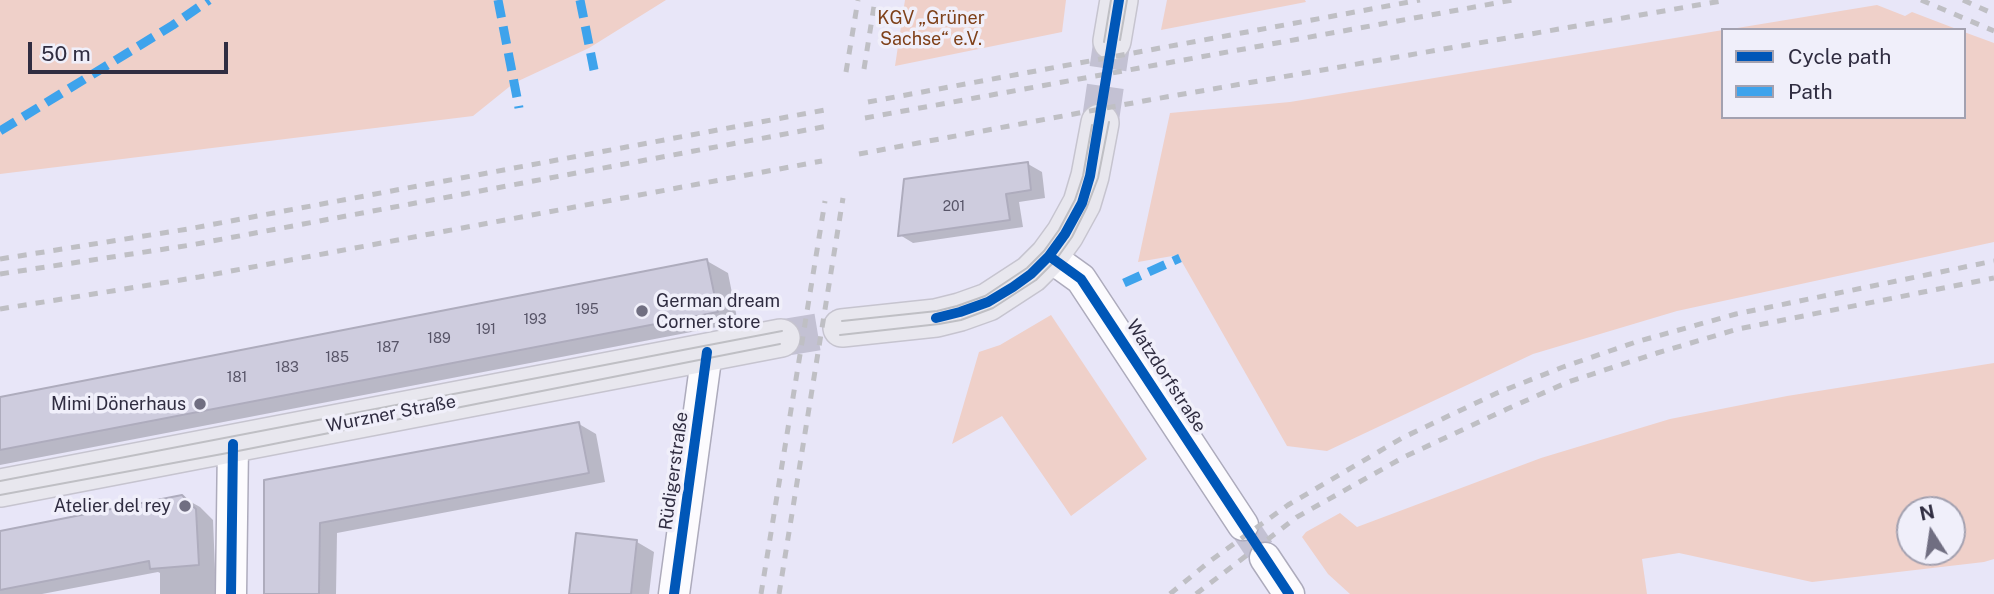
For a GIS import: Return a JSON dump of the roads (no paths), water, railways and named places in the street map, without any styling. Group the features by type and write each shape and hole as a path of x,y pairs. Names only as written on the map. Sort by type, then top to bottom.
{"main road":[{"path":"1112,41 1119,0"},
{"path":"842,328 936,318 960,312 988,302 1031,274 1065,234 1082,203 1100,123"},
{"name":"Wurzner Straße","path":"0,488 781,338"}],"street":[{"name":"Watzdorfstraße","path":"1049,256 1081,279 1243,525"},
{"name":"Rüdigerstraße","path":"674,594 707,352"},
{"path":"231,594 233,444"},
{"path":"1265,558 1289,594"}],"tunnel":[{"path":"1100,123 1112,41"},
{"path":"781,338 842,328"},
{"path":"1243,525 1265,558"}],"tram line":[{"path":"1104,42 1111,0"},
{"path":"1120,40 1127,0"},
{"path":"840,335 961,320 993,308 1036,280 1055,261 1072,237 1087,207 1098,178 1109,122"},
{"path":"842,321 937,311 957,306 985,296 1027,268 1059,230 1075,200 1083,176 1092,125"},
{"path":"0,481 782,331"},
{"path":"0,495 780,344"}],"railway":[{"path":"846,72 858,0"},
{"path":"864,69 875,0"},
{"path":"868,102 1420,0"},
{"path":"865,118 1513,0"},
{"path":"859,154 1149,100 1727,0"},
{"path":"1921,0 1994,31"},
{"path":"1963,0 1994,14"},
{"path":"0,259 188,229 830,109"},
{"path":"0,274 191,245 828,126"},
{"path":"0,309 199,277 822,161"},
{"path":"779,594 843,198"},
{"path":"761,594 825,201"},
{"path":"1170,594 1210,561 1288,505 1402,438 1497,393 1636,342 1736,314 1994,261"},
{"path":"1196,594 1297,517 1404,457 1568,382 1738,329 1994,278"}],"place":[{"name":"German dream Corner store","path":"642,311"},
{"name":"Mimi Dönerhaus","path":"200,404"},
{"name":"Atelier del rey","path":"185,506"}],"park label":[{"name":"KGV „Grüner Sachse“ e.V.","path":"931,28"}]}
